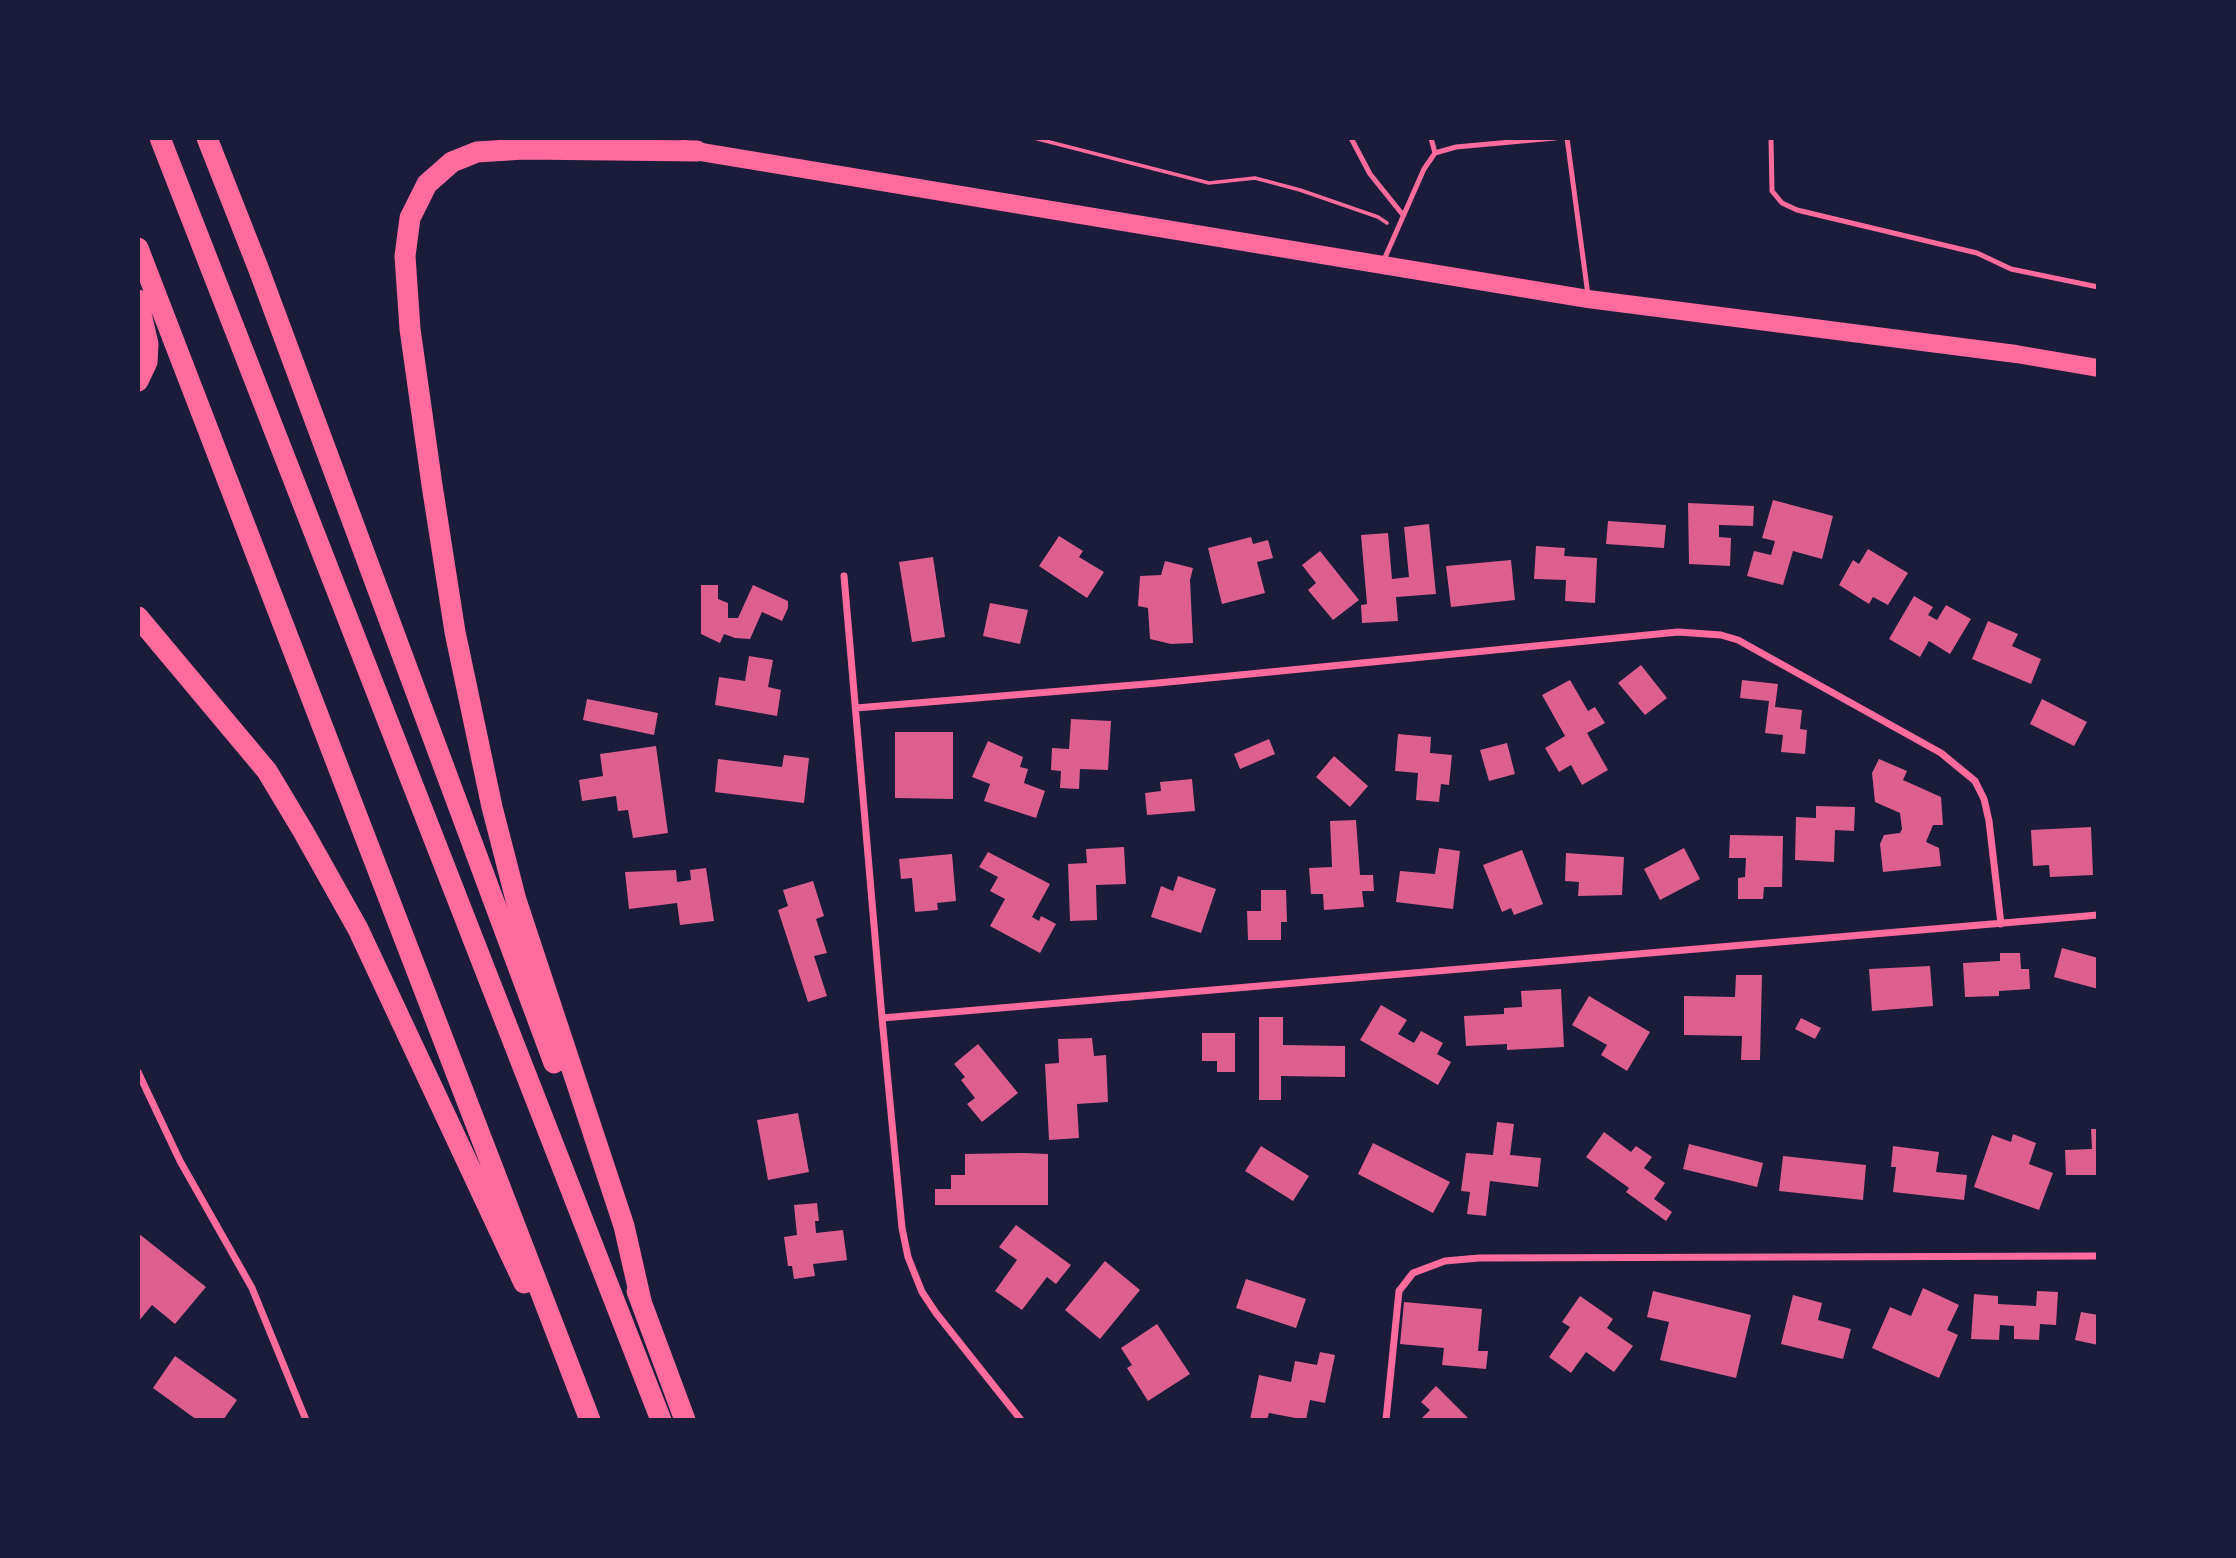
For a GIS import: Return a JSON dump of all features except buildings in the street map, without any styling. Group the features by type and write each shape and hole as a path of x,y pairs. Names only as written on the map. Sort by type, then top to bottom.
{"highway":[{"path":"160,138 661,1420"},
{"path":"207,138 298,373 685,1420"},
{"path":"642,1305 624,1226 520,913 492,807 455,632 410,329 405,256 411,218 417,201 439,171 477,152 524,149 697,151"},
{"path":"138,248 590,1420"},
{"path":"138,300 148,344 147,362 138,381"},
{"path":"138,617 267,771 303,831 358,929 544,1326 567,1361"}],"main road":[{"path":"614,138 1588,299 1925,341 2098,368"}],"street":[{"path":"844,576 902,1228 914,1276 944,1324 1021,1420"},
{"path":"856,708 1172,681 1678,632 1721,635 1749,646 1941,753 1975,781 1984,799 1989,821 2001,924"},
{"path":"882,1018 2098,915"},
{"path":"138,1072 180,1161 252,1288 306,1420"},
{"path":"1386,1420 1399,1291 1413,1273 1446,1261 1479,1258 2098,1256"}],"lane":[{"path":"1351,138 1370,174 1403,215"},
{"path":"1382,265 1424,169 1434,153 1432,138"},
{"path":"1434,153 1456,147 1555,138"},
{"path":"1567,138 1588,299"},
{"path":"1771,138 1772,191 1782,203 1797,210 1968,251 2011,269 2098,287"}],"path":[{"path":"1034,138 1209,183 1255,178 1378,217 1397,231"}]}
